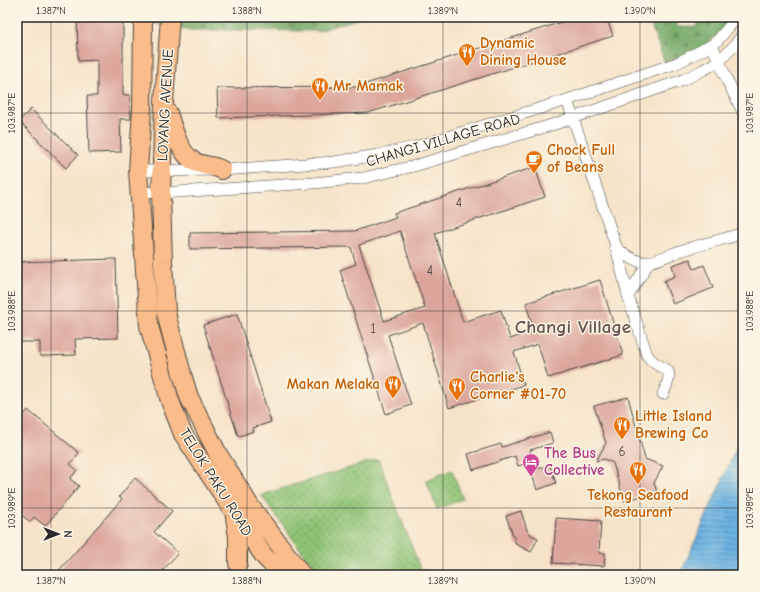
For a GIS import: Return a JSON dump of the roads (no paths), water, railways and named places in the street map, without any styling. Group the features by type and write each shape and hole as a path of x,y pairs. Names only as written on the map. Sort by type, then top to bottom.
{"main road":[{"name":"LOYANG AVENUE","path":"139,192 138,171 142,110 143,17"},
{"name":"LOYANG AVENUE","path":"161,193 164,101 170,17"},
{"path":"164,101 177,140 184,152 194,162 222,170"},
{"name":"TELOK PAKU ROAD","path":"139,192 149,326 170,401 183,434 264,556 282,575"},
{"name":"TELOK PAKU ROAD","path":"161,193 166,311 182,374 190,397 218,454 250,506 302,575"},
{"path":"234,512 238,537 238,564"}],"street":[{"name":"CHANGI VILLAGE ROAD","path":"138,171 222,170 334,162 378,155 428,143 567,100 677,63 712,45 737,17"},
{"name":"CHANGI VILLAGE ROAD","path":"139,192 161,193 313,183 363,178 414,166 485,146 573,118 683,80 719,61 734,46 743,34"},
{"path":"712,45 743,112"},
{"path":"567,100 615,243 628,296 647,355 652,362 669,371 670,374 664,394"},
{"path":"615,247 626,256 639,261 649,262 680,251 743,233"},
{"path":"628,296 649,262"}],"water":[{"path":"743,433 743,575 680,575"}],"place":[{"name":"Dynamic Dining House","path":"467,67"},
{"name":"Mr Mamak","path":"320,101"},
{"name":"Chock Full of Beans","path":"534,174"},
{"name":"Makan Melaka","path":"393,399"},
{"name":"Charlie's Corner #01-70","path":"457,401"},
{"name":"Little Island Brewing Co","path":"622,440"},
{"name":"The Bus Collective","path":"531,477"},
{"name":"Tekong Seafood Restaurant","path":"638,485"}],"district":[{"name":"Changi Village","path":"573,327"}]}
